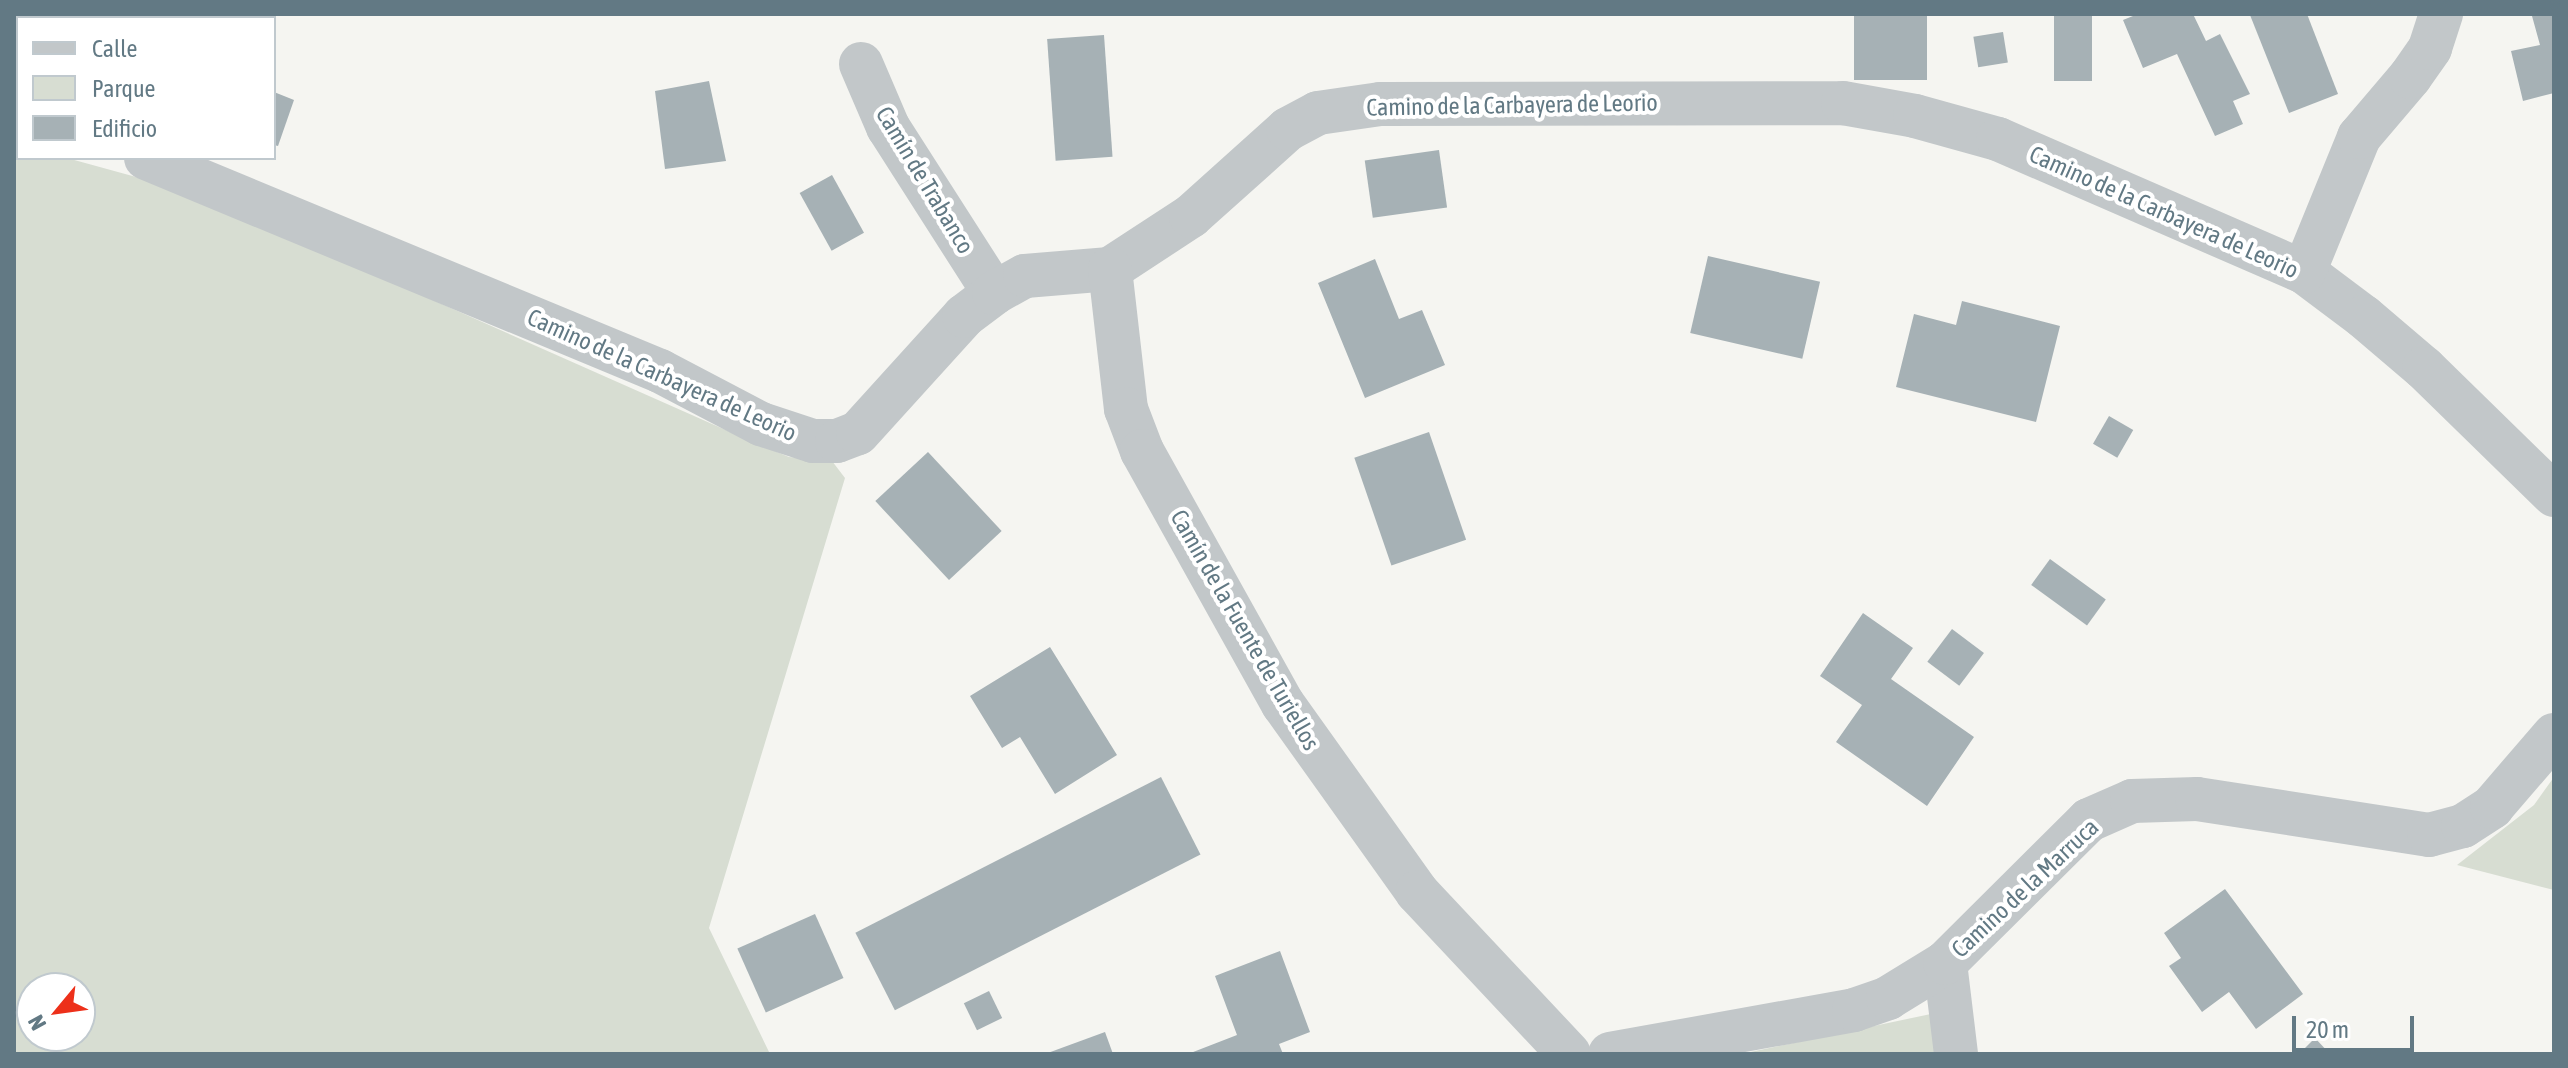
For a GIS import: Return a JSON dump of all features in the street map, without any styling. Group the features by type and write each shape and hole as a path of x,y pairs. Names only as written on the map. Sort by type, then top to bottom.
{"street":[{"path":"2304,272 2359,137 2430,48 2441,14"},
{"name":"Camín de Trabanco","path":"861,64 888,127 994,293"},
{"name":"Camino de la Carbayera de Leorio","path":"151,160 660,371 761,424 813,441 837,441 858,433 964,316 994,293 1025,276 1110,269 1191,216 1288,129 1318,113 1380,104 1843,103 1915,116 1998,139 2304,272 2424,368 2554,495"},
{"name":"Camín de la Fuente de Turiellos","path":"1110,269 1126,409 1142,451 1283,704 1417,892 1569,1054"},
{"name":"Camino de la Marruca","path":"1610,1054 1854,1010 1888,998 1945,963 2089,820 2132,801 2197,799 2429,835 2463,826 2492,807 2554,735"},
{"path":"1945,963 1956,1054"}],"green space":[{"path":"14,14 138,14 16,16 14,102"},
{"path":"14,148 16,160 74,160 187,191 789,457 832,461 845,478 709,928 770,1054 14,1054"},
{"path":"2554,777 2554,890 2457,865 2534,805"},
{"path":"1964,1007 1968,1054 1741,1054"}],"building":[{"path":"1854,14 1927,14 1927,80 1854,80"},
{"path":"2054,14 2092,14 2092,81 2054,81"},
{"path":"2138,14 2193,14 2206,41 2220,34 2250,94 2233,101 2243,124 2215,136 2177,54 2143,68 2123,20"},
{"path":"2307,14 2338,94 2289,113 2250,15"},
{"path":"2554,14 2554,93 2523,101 2511,51 2540,45 2532,16"},
{"path":"2003,32 2008,63 1978,67 1973,37"},
{"path":"1104,35 1113,157 1056,161 1047,39"},
{"path":"709,81 726,161 665,169 655,91"},
{"path":"276,93 294,100 276,146"},
{"path":"1439,150 1447,207 1373,218 1365,160"},
{"path":"832,175 864,233 832,251 800,193"},
{"path":"1708,256 1820,282 1802,359 1690,333"},
{"path":"1375,259 1399,319 1422,310 1445,365 1365,398 1318,283"},
{"path":"1962,301 2060,326 2036,422 1896,387 1914,314 1956,325"},
{"path":"2109,416 2133,430 2117,458 2093,444"},
{"path":"1429,432 1466,540 1391,566 1354,458"},
{"path":"928,452 1002,531 949,580 875,501"},
{"path":"2050,559 2106,600 2087,625 2031,585"},
{"path":"1863,613 1913,648 1891,679 1974,737 1927,806 1836,742 1862,705 1820,676"},
{"path":"1952,629 1984,653 1959,686 1927,662"},
{"path":"1050,647 1117,755 1055,794 1020,737 1002,748 970,696"},
{"path":"1161,777 1200,855 895,1010 855,933"},
{"path":"2225,889 2303,994 2256,1029 2229,992 2202,1012 2169,966 2181,958 2164,933"},
{"path":"815,914 843,978 766,1013 737,949"},
{"path":"1280,951 1310,1032 1279,1044 1283,1054 1188,1054 1237,1035 1215,976"},
{"path":"989,991 1002,1018 977,1030 964,1003"},
{"path":"1105,1032 1113,1054 1045,1054"},
{"path":"2315,1038 2330,1054 2299,1054"}]}
